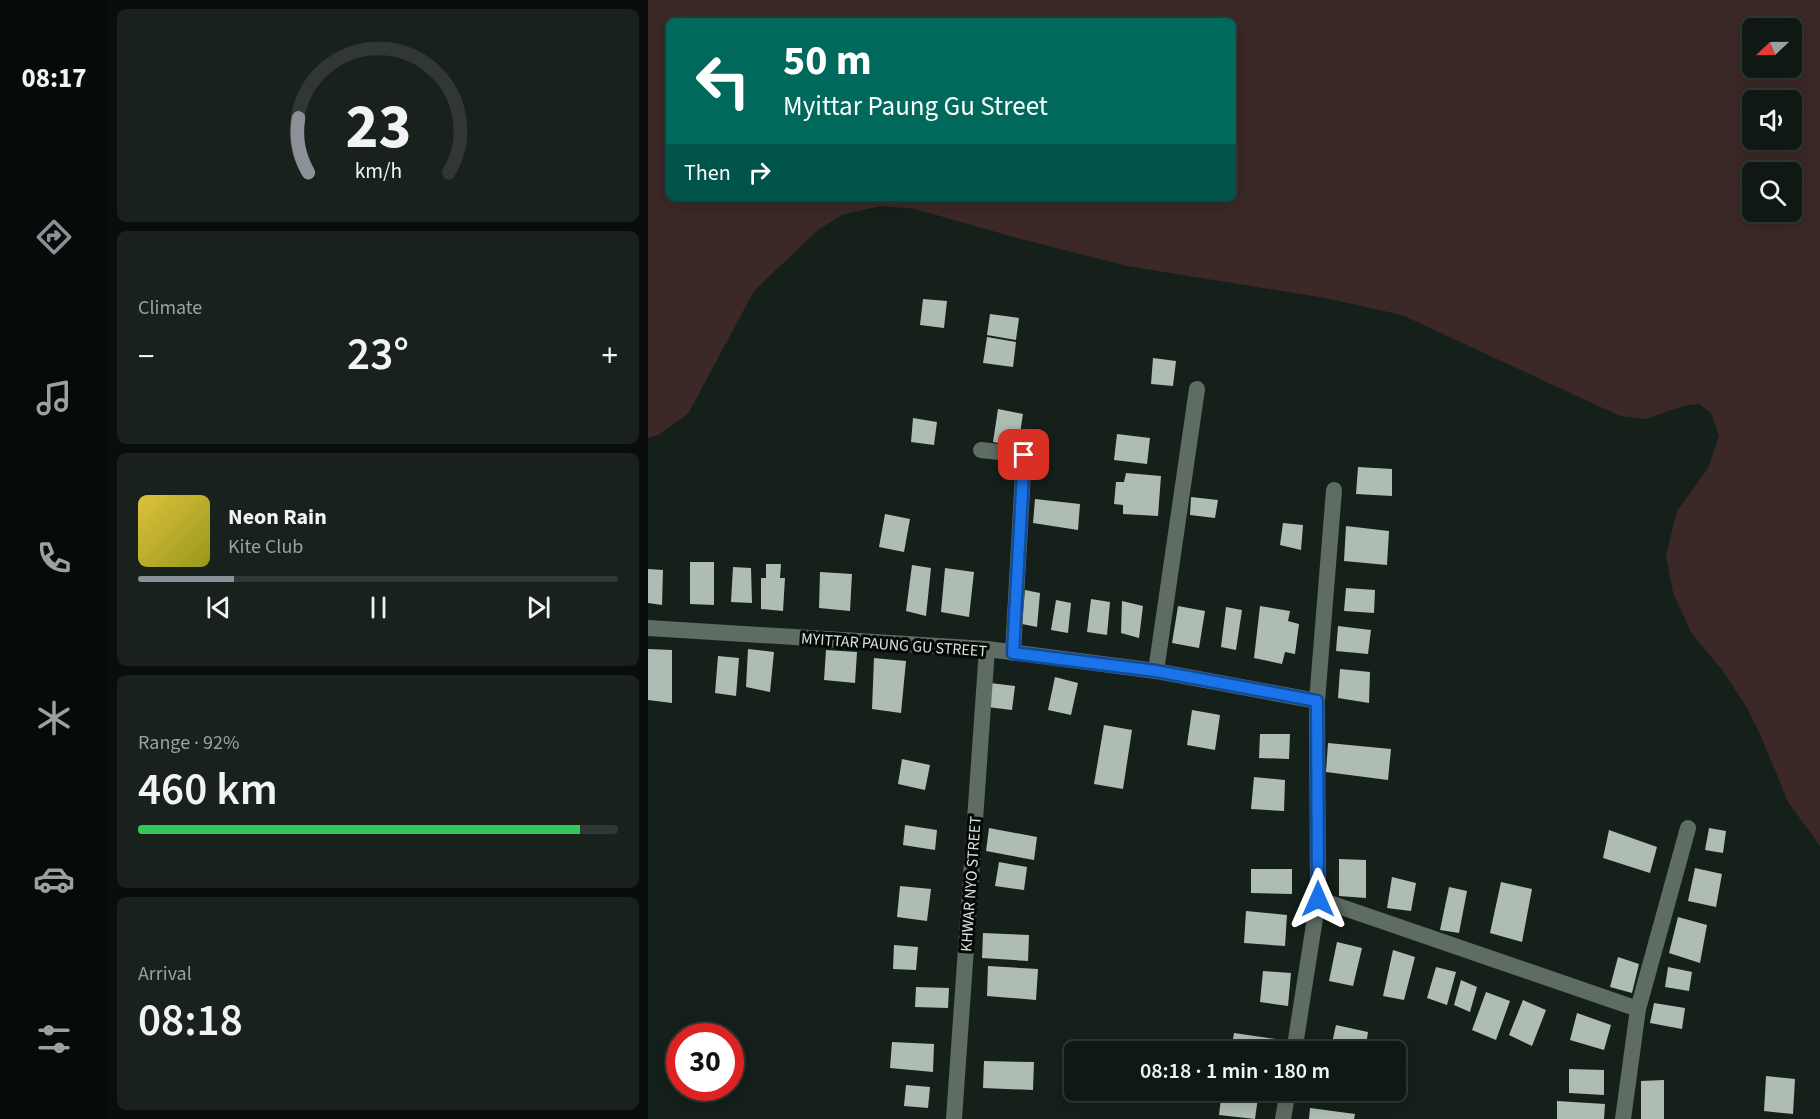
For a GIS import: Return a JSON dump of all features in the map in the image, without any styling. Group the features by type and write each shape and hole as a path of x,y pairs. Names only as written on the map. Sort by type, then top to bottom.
{"street":[{"path":"1156,671 1197,389"},
{"path":"981,450 1024,455 1013,653"},
{"path":"1296,1041 1318,899 1317,701 1335,490"},
{"name":"MYITTAR PAUNG GU STREET","path":"648,628 987,649 1156,671 1317,701"},
{"name":"KHWAR NYO STREET","path":"954,1119 987,649"},
{"path":"1623,1119 1638,1009 1688,828"},
{"path":"1318,899 1638,1009"},
{"path":"1283,1119 1286,1101"}],"shaded area":[{"path":"648,0 1820,0 1820,846 1788,802 1747,708 1723,671 1692,634 1673,593 1666,555 1677,511 1708,468 1719,436 1711,413 1699,404 1683,406 1646,419 1620,416 1402,315 1325,298 1127,266 915,209 882,206 844,214 819,229 754,291 688,414 658,435 648,438"}],"building":[{"path":"923,299 947,301 944,328 920,325"},
{"path":"990,314 1019,318 1016,340 987,335"},
{"path":"987,337 1016,342 1013,367 983,363"},
{"path":"1153,358 1176,361 1173,386 1151,384"},
{"path":"998,409 1023,414 1018,446 993,442"},
{"path":"913,418 937,422 934,445 911,442"},
{"path":"1117,434 1150,438 1147,464 1114,460"},
{"path":"1358,467 1392,469 1392,496 1356,494"},
{"path":"1126,473 1161,476 1158,516 1123,514 1123,505 1114,504 1116,482 1124,482"},
{"path":"1191,497 1218,500 1215,518 1190,515"},
{"path":"1035,499 1080,504 1078,530 1033,523"},
{"path":"885,514 910,519 904,552 879,547"},
{"path":"1283,523 1303,525 1301,550 1280,545"},
{"path":"1346,526 1389,531 1387,565 1344,561"},
{"path":"690,562 714,562 714,605 690,604"},
{"path":"766,564 781,564 780,578 785,578 783,611 761,609 761,578 766,578"},
{"path":"912,565 931,568 926,616 906,611"},
{"path":"733,567 751,568 752,603 731,602"},
{"path":"945,568 974,572 969,617 941,612"},
{"path":"648,569 663,570 662,605 648,603"},
{"path":"820,572 852,574 850,611 819,608"},
{"path":"1346,588 1375,590 1374,613 1344,611"},
{"path":"1025,590 1040,593 1037,627 1022,624"},
{"path":"1091,599 1110,602 1107,635 1087,632"},
{"path":"1056,600 1071,603 1068,633 1051,630"},
{"path":"1122,601 1143,606 1139,638 1121,633"},
{"path":"1178,606 1205,611 1199,648 1172,643"},
{"path":"1260,606 1290,611 1288,621 1299,624 1295,654 1285,652 1282,664 1254,658"},
{"path":"1226,607 1242,610 1236,650 1221,647"},
{"path":"1338,626 1371,630 1368,654 1336,651"},
{"path":"648,649 672,650 672,703 648,700"},
{"path":"748,649 774,652 770,692 746,687"},
{"path":"826,650 857,652 855,683 824,680"},
{"path":"718,656 739,658 736,696 715,693"},
{"path":"874,658 906,661 901,713 872,709"},
{"path":"1340,669 1370,672 1369,703 1338,698"},
{"path":"1055,677 1078,683 1071,715 1048,710"},
{"path":"990,683 1015,686 1012,710 987,707"},
{"path":"1192,710 1220,715 1215,750 1187,745"},
{"path":"1104,725 1132,730 1123,789 1094,784"},
{"path":"1260,734 1290,734 1289,759 1259,758"},
{"path":"1328,743 1391,749 1388,780 1326,772"},
{"path":"902,759 930,765 925,790 898,784"},
{"path":"1254,777 1285,780 1284,811 1251,809"},
{"path":"905,825 937,830 935,850 903,845"},
{"path":"989,828 1037,837 1034,860 986,851"},
{"path":"1709,828 1726,831 1723,853 1705,850"},
{"path":"1609,830 1657,847 1650,873 1603,858"},
{"path":"1339,859 1366,860 1366,898 1339,896"},
{"path":"999,862 1027,867 1024,890 995,886"},
{"path":"1695,868 1722,874 1716,907 1688,901"},
{"path":"1251,869 1292,869 1292,894 1251,893"},
{"path":"1392,877 1416,883 1411,911 1387,908"},
{"path":"1501,882 1532,889 1522,942 1490,933"},
{"path":"900,886 931,889 927,921 897,917"},
{"path":"1449,887 1467,891 1459,933 1440,930"},
{"path":"1246,911 1287,915 1285,946 1244,943"},
{"path":"1678,917 1707,925 1700,963 1669,953"},
{"path":"983,933 1029,935 1028,961 982,958"},
{"path":"1337,942 1362,948 1353,986 1329,981"},
{"path":"894,945 918,947 916,970 893,969"},
{"path":"1393,950 1415,957 1404,1000 1383,996"},
{"path":"1618,957 1639,964 1632,993 1610,987"},
{"path":"988,966 1038,969 1036,1000 987,996"},
{"path":"1436,967 1456,972 1447,1005 1427,998"},
{"path":"1668,967 1692,972 1689,991 1665,987"},
{"path":"1263,971 1291,973 1288,1006 1260,1002"},
{"path":"1461,980 1477,987 1470,1012 1454,1005"},
{"path":"916,987 949,988 948,1008 915,1007"},
{"path":"1486,992 1510,1001 1496,1040 1472,1030"},
{"path":"1523,1000 1546,1010 1532,1046 1509,1035"},
{"path":"1654,1003 1685,1008 1682,1029 1650,1023"},
{"path":"1577,1013 1611,1025 1604,1050 1570,1040"},
{"path":"1336,1025 1368,1032 1367,1041 1332,1041"},
{"path":"1234,1033 1276,1039 1276,1041 1233,1041"},
{"path":"892,1042 934,1044 933,1072 890,1068"},
{"path":"984,1061 1034,1062 1033,1090 983,1088"},
{"path":"1569,1069 1604,1070 1604,1095 1569,1093"},
{"path":"1766,1076 1795,1079 1793,1114 1764,1111"},
{"path":"1664,1080 1664,1119 1641,1119 1641,1081"},
{"path":"906,1085 930,1087 928,1108 904,1106"},
{"path":"1221,1101 1257,1101 1255,1119 1219,1115"},
{"path":"1557,1101 1605,1104 1604,1119 1557,1119"},
{"path":"1310,1108 1355,1114 1354,1119 1309,1119"}],"route":[{"path":"1024,455 1013,653 1156,671 1317,701 1318,899"}]}
